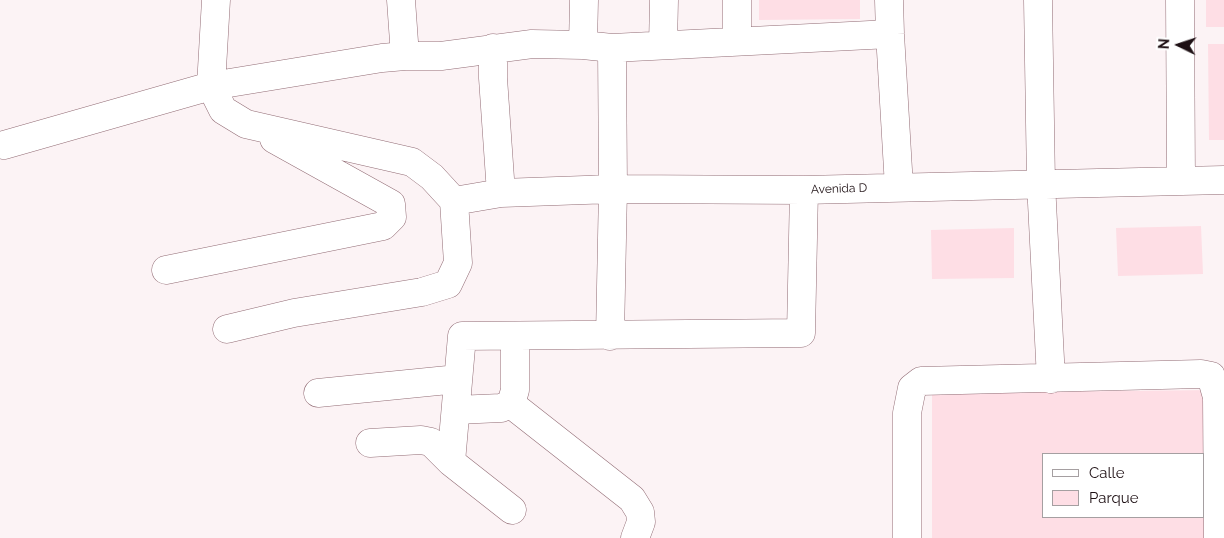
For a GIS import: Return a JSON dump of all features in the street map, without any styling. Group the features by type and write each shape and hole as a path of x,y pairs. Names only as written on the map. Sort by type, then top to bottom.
{"street":[{"path":"166,270 383,226 392,217 391,204 223,110 210,86 216,0"},
{"path":"401,0 405,56"},
{"path":"582,45 584,0"},
{"path":"663,45 664,0"},
{"path":"737,0 737,41"},
{"path":"889,0 899,187"},
{"path":"1038,0 1041,183 1051,379"},
{"path":"1180,0 1181,180"},
{"path":"4,145 210,86 405,56 441,56 532,44 612,48 890,34"},
{"path":"493,48 493,78 501,193"},
{"path":"610,336 613,189 612,48"},
{"path":"227,329 294,313 422,292 448,284 458,263 454,201 432,177 412,162 246,124"},
{"name":"Avenida D","path":"454,201 501,193 613,189 804,190 1224,180"},
{"path":"451,462 462,336 801,333 804,190"},
{"path":"511,404 515,390 515,336"},
{"path":"908,538 907,413 912,388 921,382 1201,374 1211,376 1217,397 1218,538"},
{"path":"318,393 458,379"},
{"path":"456,410 501,408 511,404"},
{"path":"511,404 632,499 640,512 641,522 635,538"},
{"path":"370,443 420,440 431,442 451,462 512,510"}],"green space":[{"path":"759,0 860,0 860,19 759,20"},
{"path":"1206,0 1224,0 1224,27 1206,27"},
{"path":"1208,44 1224,44 1224,140 1209,140"},
{"path":"1201,226 1203,274 1118,276 1116,228"},
{"path":"1014,228 1014,278 932,279 931,230"},
{"path":"1213,390 1216,538 932,538 932,393"}]}
